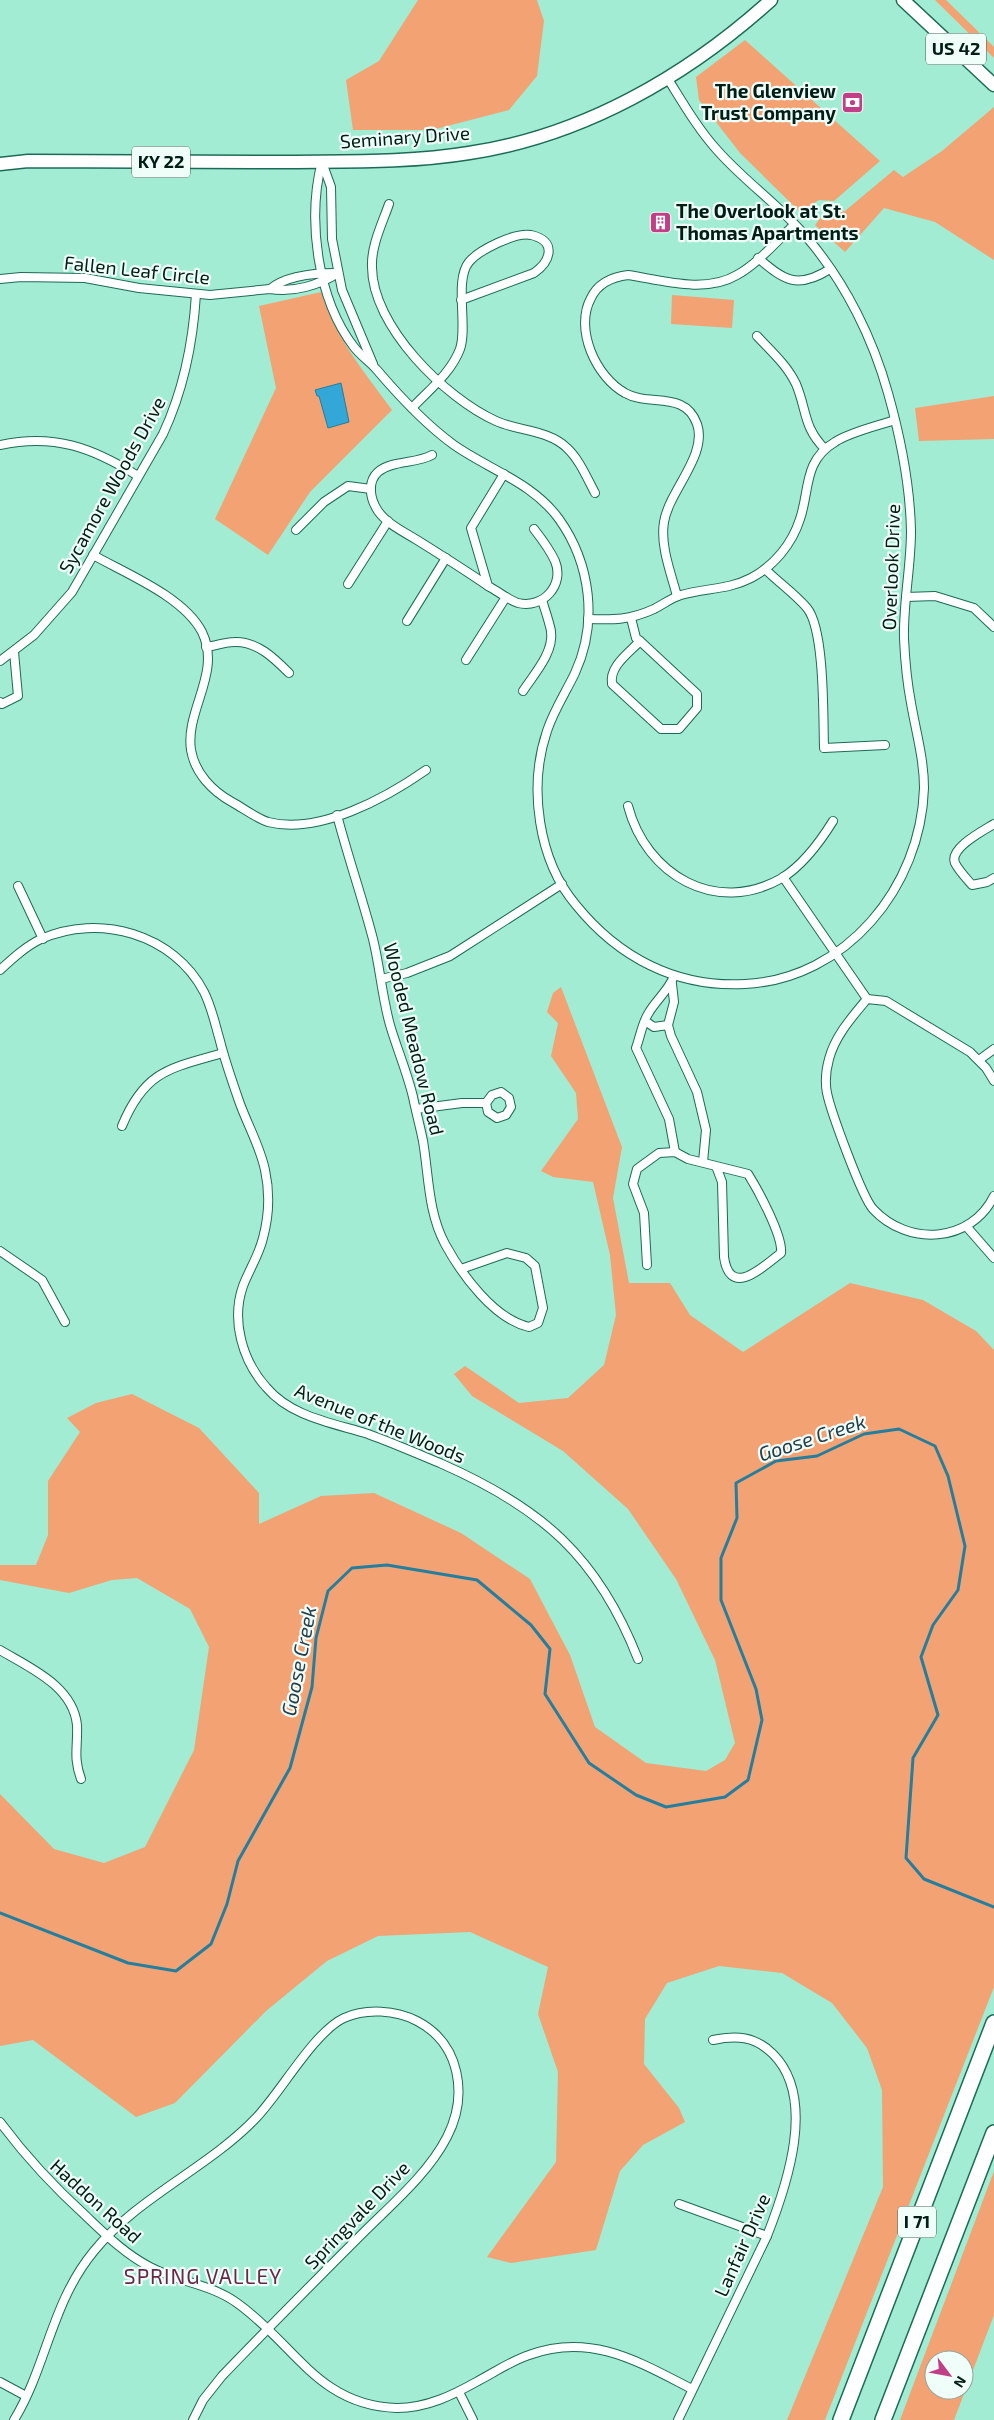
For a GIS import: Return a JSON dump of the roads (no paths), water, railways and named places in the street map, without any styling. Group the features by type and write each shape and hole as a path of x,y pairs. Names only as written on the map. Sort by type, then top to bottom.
{"highway":[{"name":"I 71","path":"841,2420 994,2023"},
{"name":"I 71","path":"883,2420 994,2134"}],"main road":[{"name":"Seminary Drive","path":"0,164 28,161 322,162 470,153 526,140 596,115 668,79 727,37 771,0"},
{"name":"US 42","path":"903,0 994,85"}],"street":[{"name":"Overlook Drive","path":"374,366 389,385 448,441 540,498 567,531 582,564 589,605 586,640 577,669 559,701 547,730 539,778 540,816 543,834 549,854 570,899 608,940 634,958 673,980 719,984 754,984 790,976 821,963 836,953 871,922 890,898 912,854 921,820 924,786 922,758 907,678 904,625 911,536 910,493 895,420 884,379 864,328 830,269 810,241 716,150 668,79"},
{"path":"322,162 316,185 316,239 321,273 336,315 355,349 374,366"},
{"path":"322,162 331,187 332,239 342,290 374,366"},
{"path":"389,204 373,251 374,285 390,323 411,353 438,380 481,414 499,423 558,441 573,456 596,492"},
{"path":"677,596 662,531 668,506 698,444 697,424 686,408 678,402 639,398 625,393 611,382 594,358 588,342 585,314 588,304 599,287 617,276 628,275 708,284 734,276 758,258 794,225"},
{"path":"412,408 449,370 461,348 463,334 461,300 467,264 481,251 508,239 529,235 541,239 547,244 549,253 545,265 534,273 461,300"},
{"path":"758,258 778,275 790,281 814,278 830,269"},
{"name":"Fallen Leaf Circle","path":"270,289 277,283 321,273 338,273"},
{"name":"Fallen Leaf Circle","path":"0,279 21,277 85,278 139,288 196,294 255,292 270,289 280,291 324,281 338,273"},
{"name":"Sycamore Woods Drive","path":"0,661 34,635 61,606 93,555 163,434 182,387 191,347 196,294"},
{"path":"757,336 786,367 795,382 810,432 825,450"},
{"path":"588,620 631,618 677,596 736,585 764,569 784,550 795,533 801,517 810,472 825,450 835,441 895,420"},
{"path":"0,445 42,441 76,446 101,454 138,476"},
{"path":"432,455 425,459 389,466 374,477 371,489 372,500 388,521 506,597 516,603 526,605 542,600 554,588 557,574 555,562 534,529"},
{"path":"488,586 471,528 504,474"},
{"path":"296,530 324,502 348,486 371,489"},
{"path":"348,584 388,521"},
{"path":"93,555 183,607 201,631 208,661 207,675 191,731 191,741 194,761 205,780 221,796 268,822 292,825 305,824 338,815 370,803 426,770"},
{"path":"407,621 446,558"},
{"path":"764,569 808,609 814,621 819,639 824,748 885,745"},
{"path":"906,597 935,596 974,608 994,627"},
{"path":"466,660 506,597"},
{"path":"523,691 545,657 551,642 551,632 542,600"},
{"path":"631,618 636,638 640,641 697,694 697,708 679,729 661,729 612,684 612,672 640,641"},
{"path":"206,647 234,642 251,645 272,657 289,673"},
{"path":"0,702 2,704 18,696 14,652"},
{"path":"628,806 639,838 649,853 672,874 702,888 735,891 766,885 783,877 812,850 833,821"},
{"name":"Wooded Meadow Road","path":"338,815 373,940 389,1023 416,1109 423,1141 431,1207 445,1243 461,1269 472,1286 508,1319 529,1327 538,1323 543,1308 535,1266 526,1258 506,1252 461,1269"},
{"path":"994,824 959,847 955,858 956,864 972,886 994,878"},
{"path":"783,877 866,999"},
{"path":"381,979 407,973 450,956 562,884"},
{"path":"18,886 42,939"},
{"name":"Avenue of the Woods","path":"0,970 32,944 42,939 71,931 103,928 138,935 159,945 179,960 201,986 210,1004 240,1105 260,1151 268,1192 268,1218 262,1241 242,1288 238,1316 244,1350 257,1377 274,1396 294,1410 371,1435 473,1478 506,1495 538,1517 556,1532 595,1576 616,1609 638,1659"},
{"path":"673,980 659,997 645,1021 636,1048 670,1119 675,1152"},
{"path":"673,980 674,1002 668,1025 671,1036 697,1092 706,1130 703,1162"},
{"path":"993,1199 983,1214 966,1226 941,1235 915,1233 899,1228 884,1219 865,1198 827,1094 826,1075 833,1046 866,999 877,998 893,1005 979,1060 994,1081"},
{"path":"645,1021 654,1027 668,1025"},
{"path":"979,1060 994,1049"},
{"path":"122,1126 131,1105 142,1088 160,1074 171,1068 223,1053"},
{"path":"416,1109 462,1102 486,1103"},
{"path":"647,1265 644,1213 633,1184 637,1169 659,1153 675,1152 688,1159 703,1162 748,1174 759,1191 782,1243 782,1254 747,1278 735,1276 726,1268 722,1182 716,1166"},
{"path":"966,1226 994,1258"},
{"path":"0,1251 42,1280 65,1322"},
{"path":"0,1650 51,1682 69,1701 76,1716 75,1755 81,1779"},
{"name":"Springvale Drive","path":"14,2420 26,2396 66,2294 93,2253 107,2236 154,2197 226,2147 256,2118 319,2039 338,2022 364,2012 390,2012 418,2021 435,2034 450,2052 459,2078 458,2106 448,2136 423,2171 386,2211 214,2384 193,2420"},
{"name":"Lanfair Drive","path":"678,2420 767,2236 779,2205 789,2168 796,2115 794,2089 780,2060 762,2045 744,2037 713,2040"},
{"name":"Haddon Road","path":"0,2122 36,2168 107,2236 130,2255 153,2269 215,2290 236,2302 268,2328 329,2387 356,2401 375,2406 409,2407 431,2403 459,2392 529,2355 552,2349 578,2347 620,2354 692,2389"},
{"path":"679,2204 767,2236"},
{"path":"0,2382 26,2396"},
{"path":"459,2392 473,2420"}],"water":[{"path":"341,383 349,422 328,428 319,396 317,396 315,390"}],"waterway":[{"name":"Goose Creek","path":"0,1913 128,1963 176,1971 211,1944 227,1904 238,1861 290,1768 312,1687 316,1638 328,1591 352,1568 387,1565 477,1580 531,1625 550,1649 545,1694 589,1763 636,1795 666,1807 725,1797 748,1780 762,1720 756,1689 721,1600 721,1558 737,1518 736,1483 776,1461 817,1456 864,1434 899,1429 935,1446 948,1476 965,1546 958,1590 933,1625 921,1657 938,1715 913,1758 906,1858 924,1879 994,1907"}],"place":[{"name":"The Glenview Trust Company","path":"852,102"},
{"name":"The Overlook at St. Thomas Apartments","path":"660,222"}],"district":[{"name":"SPRING VALLEY","path":"203,2277"}]}
